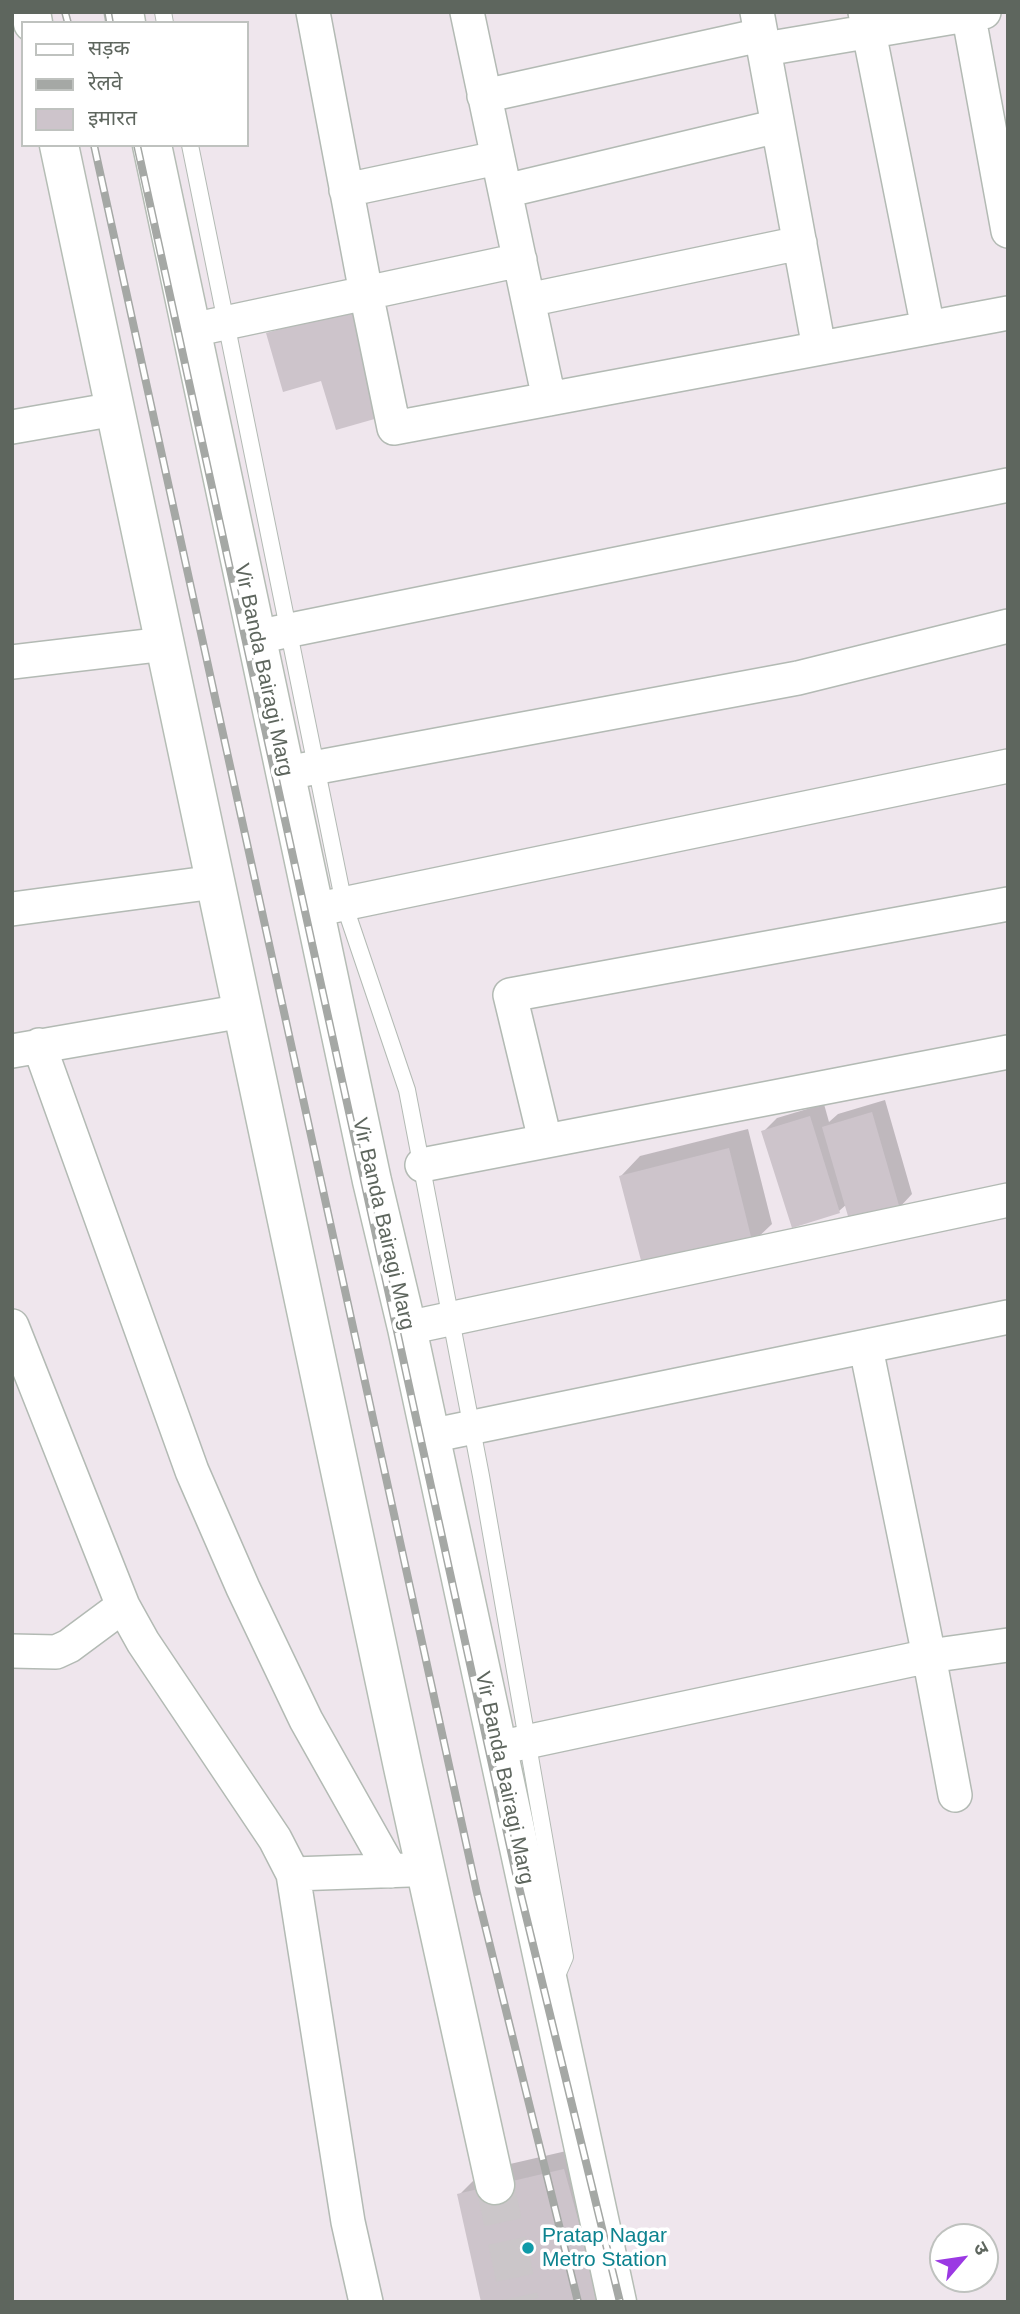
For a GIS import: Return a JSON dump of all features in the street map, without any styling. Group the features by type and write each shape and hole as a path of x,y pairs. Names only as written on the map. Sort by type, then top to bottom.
{"main road":[{"path":"59,147 243,1011 408,1870 495,2185"},
{"name":"Vir Banda Bairagi Marg","path":"153,147 209,326 329,907 372,1181 430,1436 513,1745 550,1990 617,2302"}],"street":[{"path":"313,12 394,428 1008,313"},
{"path":"467,12 549,399"},
{"path":"484,96 761,32 973,13 1008,231"},
{"path":"867,22 928,328"},
{"path":"761,32 820,348"},
{"path":"505,191 778,126"},
{"path":"346,190 497,158"},
{"path":"528,300 800,243"},
{"path":"209,326 520,260"},
{"path":"12,427 115,409"},
{"path":"273,634 1008,485"},
{"path":"301,770 798,678 1008,626"},
{"path":"12,662 164,644"},
{"path":"329,907 1008,766"},
{"path":"12,909 215,882"},
{"path":"545,1140 510,995 1008,904"},
{"path":"243,1011 26,1048 192,1471 243,1588 306,1720 408,1870"},
{"path":"422,1165 1008,1052"},
{"path":"407,1328 1008,1200"},
{"path":"430,1436 1008,1317"},
{"path":"16,1347 123,1606 143,1642 275,1839 293,1874 348,2222 366,2302"},
{"path":"866,1348 955,1795"},
{"path":"12,1651 56,1652 79,1639 123,1606"},
{"path":"513,1745 929,1656 1008,1645"},
{"path":"293,1874 408,1870"}],"lane":[{"path":"190,147 209,326"},
{"path":"329,907 407,1090 472,1428 513,1745"}],"building":[{"path":"355,308 385,416 336,430 321,381 283,392 266,333"},
{"path":"872,1112 900,1209 850,1223 822,1127"},
{"path":"810,1116 840,1213 792,1228 761,1131"},
{"path":"729,1148 753,1245 644,1272 619,1176"},
{"name":"Pratap Nagar Metro Station","path":"564,2169 601,2302 481,2302 457,2194"}],"tunnel":[{"path":"495,2185 520,2302"}],"railway":[{"path":"65,12 67,21"},
{"path":"108,12 110,21"},
{"path":"94,147 477,1893 578,2302"},
{"path":"137,147 518,1883 620,2302"}],"place":[{"name":"Pratap Nagar Metro Station","path":"528,2248"}]}
